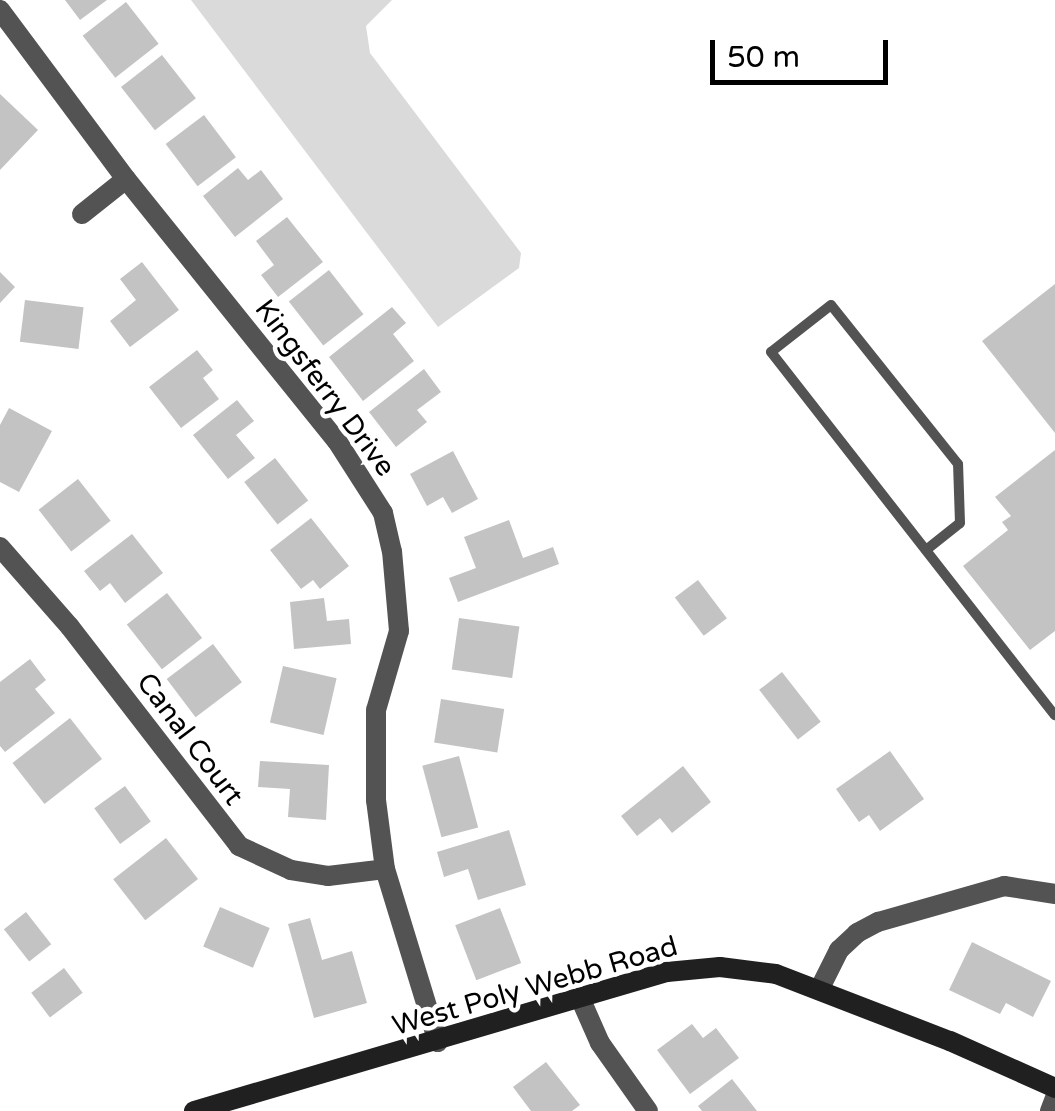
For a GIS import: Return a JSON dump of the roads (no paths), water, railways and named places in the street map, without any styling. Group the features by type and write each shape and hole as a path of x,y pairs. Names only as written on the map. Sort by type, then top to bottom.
{"street":[{"name":"Kingsferry Drive","path":"0,10 126,179 337,441 383,513 392,552 399,631 376,710 373,753 385,869 438,1042"},
{"path":"82,214 126,179"},
{"name":"Canal Court","path":"0,548 70,627 240,846 291,870 328,876 385,869"},
{"path":"819,990 839,950 856,932 878,922 1004,886 1055,894"},
{"name":"West Poly Webb Road","path":"194,1111 666,972 720,967 776,974 1055,1088"},
{"path":"581,1000 600,1043 648,1111"},
{"path":"1050,1111 1055,1098"}],"lane":[{"path":"926,550 960,523 958,464 831,305 771,352 1055,715"}]}
